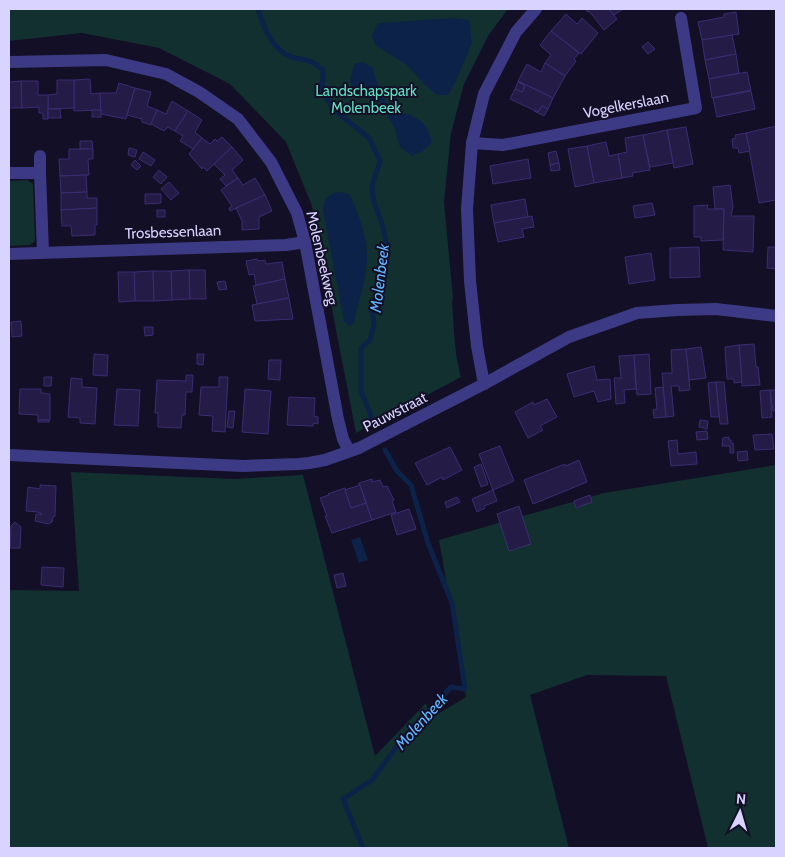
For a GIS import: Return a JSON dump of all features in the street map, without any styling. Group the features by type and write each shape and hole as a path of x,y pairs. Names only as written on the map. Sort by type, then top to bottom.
{"street":[{"path":"484,384 477,346 470,272 467,209 472,144 484,94 516,32 536,9"},
{"name":"Vogelkerslaan","path":"472,144 503,145 696,108 681,18"},
{"name":"Molenbeekweg","path":"9,62 106,60 166,74 199,92 238,119 271,162 297,213 305,242 338,419 343,439 349,451"},
{"path":"40,156 43,252"},
{"path":"9,174 40,173"},
{"name":"Trosbessenlaan","path":"9,254 286,245 305,242"},
{"name":"Pauwstraat","path":"9,455 243,466 299,464 326,460 359,448 484,384 569,337 637,313 716,309 776,316"}],"green space":[{"name":"Landschapspark Molenbeek","path":"9,9 508,9 488,36 464,84 451,133 444,202 455,339 461,377 356,433 312,206 286,142 230,84 159,48 82,33 9,41"},
{"path":"27,180 33,184 35,241 30,245 9,246 9,181"},
{"path":"776,465 776,848 708,848 666,676 587,675 530,695 569,848 9,848 9,590 79,591 71,472 234,479 303,475 375,756 426,703 431,718 466,697 439,540 604,493"}],"water":[{"path":"455,18 469,20 472,43 448,95 437,95 407,65 375,45 372,35 378,23"},
{"path":"363,62 373,68 378,86 387,102 398,112 417,118 429,132 432,142 423,151 412,156 400,147 394,127 380,103 355,93 350,81 354,64"},
{"path":"340,192 349,194 361,223 367,248 364,280 354,323 349,326 344,321 323,210 327,197"},
{"path":"360,537 368,560 359,563 351,540"}],"building":[{"path":"585,9 609,9 617,19 604,30 589,11"},
{"path":"609,9 623,9 614,15"},
{"path":"736,12 739,34 702,40 698,22 724,17 724,14"},
{"path":"566,14 577,24 582,18 598,33 581,54 551,31"},
{"path":"551,31 579,53 574,59 576,61 565,76 545,63 551,55 540,45"},
{"path":"732,35 736,54 705,60 702,40"},
{"path":"648,42 655,49 648,54 642,47"},
{"path":"736,54 739,73 709,79 705,60"},
{"path":"545,63 565,76 553,98 518,81 527,64 541,72"},
{"path":"747,72 751,90 712,98 709,79"},
{"path":"90,79 91,94 100,93 101,110 74,111 74,80"},
{"path":"57,80 74,80 74,108 48,109 48,95 57,94"},
{"path":"21,81 38,81 38,95 48,95 48,119 43,119 43,113 39,113 39,107 22,108"},
{"path":"21,81 22,108 9,108 9,82"},
{"path":"518,81 553,98 548,109 542,106 538,112 510,99 515,89 522,92 525,86"},
{"path":"518,82 525,86 522,92 515,89"},
{"path":"119,83 135,88 126,119 101,114 100,93 116,93"},
{"path":"135,88 151,92 147,106 157,110 151,125 142,122 142,119 127,115"},
{"path":"751,91 755,109 717,117 713,98"},
{"path":"172,101 188,111 175,131 168,127 164,131 151,124 157,110 166,114"},
{"path":"542,106 548,109 544,116 534,111 538,112"},
{"path":"48,109 60,109 61,118 48,118"},
{"path":"92,110 101,110 101,117 92,117"},
{"path":"188,111 202,120 195,132 202,138 193,149 180,141 183,136 175,131"},
{"path":"776,126 776,200 759,203 746,133"},
{"path":"686,127 693,164 674,168 667,130"},
{"path":"667,130 673,163 650,167 643,135"},
{"path":"746,133 750,151 739,153 738,148 733,148 732,139 736,138 735,135"},
{"path":"643,135 650,170 632,173 633,176 622,178 618,154 627,152 625,138"},
{"path":"222,137 232,147 207,171 203,167 202,169 189,154 202,138 210,144 215,139 217,141"},
{"path":"80,141 92,141 93,149 80,149"},
{"path":"606,142 609,156 618,154 622,178 594,183 587,146"},
{"path":"587,146 594,183 575,187 568,149"},
{"path":"232,147 243,160 232,170 238,178 226,186 220,179 225,175 214,164"},
{"path":"129,148 137,150 135,157 128,155"},
{"path":"69,149 93,149 93,159 88,159 89,175 60,176 59,159 69,159"},
{"path":"556,151 559,163 550,165 548,153"},
{"path":"143,152 155,160 151,166 139,159"},
{"path":"528,159 531,178 493,184 490,166"},
{"path":"135,160 141,166 137,170 131,165"},
{"path":"559,163 560,170 551,171 550,165"},
{"path":"159,170 167,177 161,184 153,177"},
{"path":"86,175 87,192 61,193 60,176"},
{"path":"238,178 243,185 255,178 265,195 230,211 229,208 232,206 221,190"},
{"path":"169,182 179,193 171,200 161,189"},
{"path":"730,185 733,207 731,216 754,216 753,252 723,250 724,209 715,209 713,187"},
{"path":"87,192 87,198 97,198 97,208 61,210 61,193"},
{"path":"145,194 161,194 161,203 145,204"},
{"path":"265,195 272,211 259,217 259,229 242,230 242,221 236,208"},
{"path":"525,199 528,217 494,223 491,205"},
{"path":"652,203 655,215 635,218 633,206"},
{"path":"708,205 707,209 724,209 723,240 701,241 701,237 694,237 694,206"},
{"path":"97,208 95,235 72,236 71,226 62,226 61,210"},
{"path":"157,210 165,210 165,217 157,217"},
{"path":"532,216 534,227 522,229 524,237 498,242 494,223"},
{"path":"699,247 700,277 670,278 670,248"},
{"path":"768,247 776,247 776,269 767,268"},
{"path":"651,253 655,280 629,284 625,257"},
{"path":"257,259 258,261 265,260 266,264 282,262 285,279 256,285 254,274 249,275 246,261"},
{"path":"189,270 205,270 206,299 190,299"},
{"path":"189,270 190,299 172,300 171,271"},
{"path":"153,271 154,301 135,301 134,272"},
{"path":"153,271 171,271 172,300 154,301"},
{"path":"118,272 134,272 135,301 119,302"},
{"path":"285,279 289,298 257,304 253,286"},
{"path":"225,281 227,289 219,290 217,282"},
{"path":"289,298 293,319 255,321 252,305"},
{"path":"21,321 22,336 12,337 11,322"},
{"path":"144,327 153,327 153,335 145,336"},
{"path":"754,344 760,385 742,386 739,345"},
{"path":"739,345 742,382 734,383 734,379 727,379 725,347"},
{"path":"701,347 706,378 689,380 686,349"},
{"path":"686,349 690,390 679,391 679,386 671,386 674,416 666,417 662,373 672,373 671,350"},
{"path":"94,354 108,355 107,376 93,375"},
{"path":"197,354 204,354 203,365 197,364"},
{"path":"649,354 651,394 637,395 634,355"},
{"path":"634,355 636,389 624,390 625,403 616,404 614,378 621,378 619,356"},
{"path":"269,360 281,360 280,380 268,379"},
{"path":"594,366 597,380 610,379 611,399 598,402 594,391 574,397 567,374"},
{"path":"186,375 193,375 192,392 186,392 185,415 182,415 181,428 158,427 158,413 155,413 157,380 186,381"},
{"path":"44,377 52,377 51,386 44,386"},
{"path":"219,377 228,377 225,432 212,431 213,416 199,415 201,387 219,387"},
{"path":"71,378 82,379 82,387 97,388 95,424 80,423 80,418 68,417"},
{"path":"716,382 724,382 728,424 720,424"},
{"path":"716,382 719,417 711,417 708,383"},
{"path":"663,387 666,417 654,418 653,410 657,409 655,388"},
{"path":"20,389 41,389 41,393 50,394 50,420 38,420 38,415 19,414"},
{"path":"117,389 140,390 138,426 114,425"},
{"path":"245,389 271,391 268,434 242,432"},
{"path":"770,390 776,390 776,411 773,411"},
{"path":"770,390 772,417 762,418 760,391"},
{"path":"289,397 315,398 314,416 318,417 318,424 314,423 313,426 287,425"},
{"path":"547,399 557,417 540,426 543,430 528,438 515,412 533,402 534,405"},
{"path":"229,411 235,411 233,428 227,427"},
{"path":"38,420 49,420 49,422 38,422"},
{"path":"700,420 708,421 707,429 699,427"},
{"path":"707,431 708,439 697,440 696,432"},
{"path":"772,434 774,449 755,450 753,435"},
{"path":"729,437 731,443 733,443 734,453 730,453 730,446 722,446 723,438"},
{"path":"677,440 678,454 696,452 697,464 671,466 668,441"},
{"path":"500,446 514,481 493,490 479,454"},
{"path":"450,447 462,470 443,480 442,477 427,485 415,463"},
{"path":"747,451 748,460 738,461 737,452"},
{"path":"579,460 587,482 533,504 524,480"},
{"path":"481,464 488,484 481,487 474,467"},
{"path":"372,479 372,482 380,480 383,487 387,486 394,500 392,501 396,512 372,520 359,483"},
{"path":"359,483 372,520 332,533 320,498 345,488 351,508 366,503"},
{"path":"40,485 56,486 55,516 52,522 48,524 35,521 36,514 42,514 26,511 28,487 40,489"},
{"path":"360,485 366,503 351,508 345,490"},
{"path":"493,490 497,501 484,506 485,508 477,512 472,499"},
{"path":"590,495 592,502 576,508 574,501"},
{"path":"457,497 460,502 447,508 445,502"},
{"path":"519,506 531,544 509,551 497,514"},
{"path":"409,509 416,529 397,535 391,515"},
{"path":"15,522 21,527 20,548 10,548 11,526"},
{"path":"9,532 11,532 10,548 9,548"},
{"path":"42,567 64,568 63,587 41,585"},
{"path":"343,573 346,586 337,588 334,575"}],"waterway":[{"name":"Molenbeek","path":"258,9 268,35 276,47 287,55 309,61 323,70 322,90 333,109 369,138 380,161 372,186 373,199 387,246 377,299 372,309 374,324 370,340 361,348 361,391 373,421"},
{"name":"Molenbeek","path":"363,848 343,799 372,780 403,738 451,687 465,689 452,603 428,543 411,485 397,471 385,450"}]}
